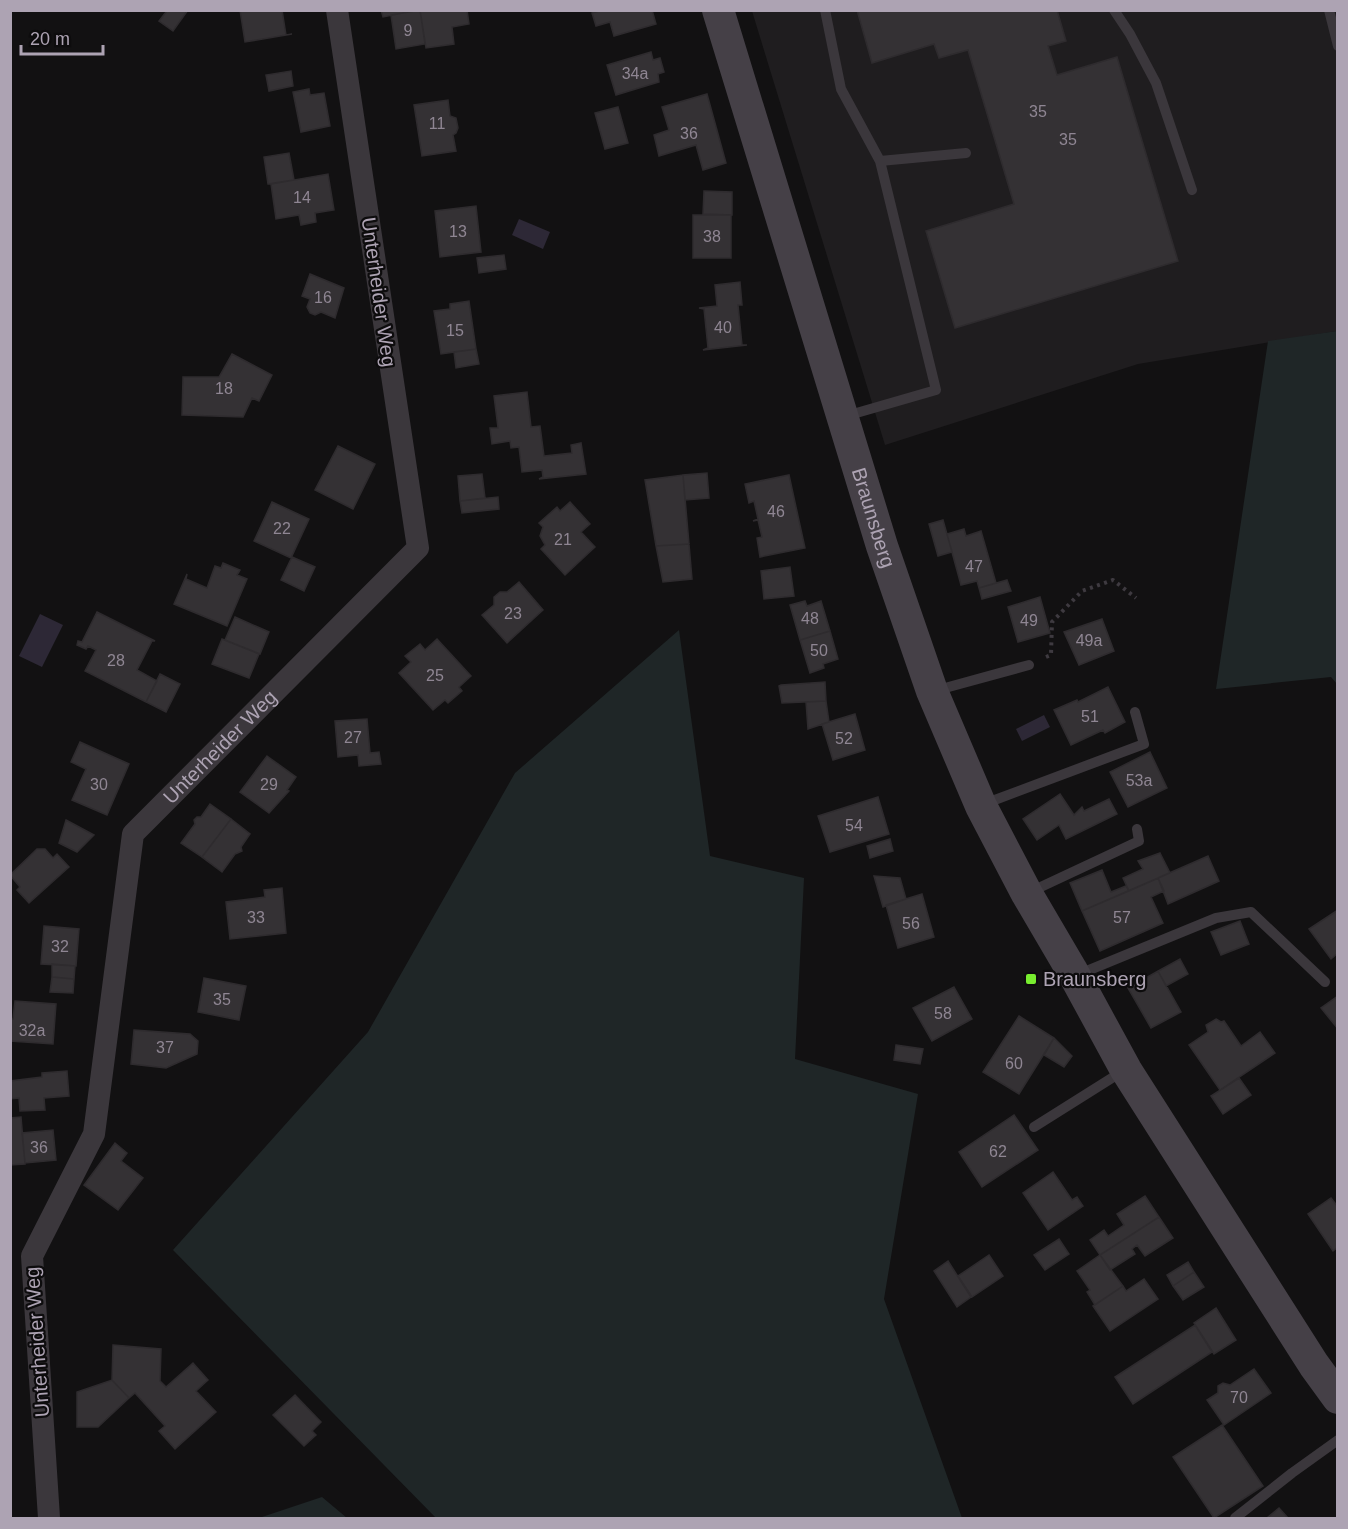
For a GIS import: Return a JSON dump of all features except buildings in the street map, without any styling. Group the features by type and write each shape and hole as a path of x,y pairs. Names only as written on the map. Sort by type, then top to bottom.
{"main road":[{"name":"Braunsberg","path":"718,10 882,546 932,692 981,806 1026,894 1075,976 1125,1070 1314,1365 1338,1398"}],"street":[{"name":"Unterheider Weg","path":"49,1518 32,1256 94,1134 133,834 418,548 337,10"}],"lane":[{"path":"825,10 841,89 880,161 936,390 843,417"},
{"path":"1113,10 1130,34 1156,82 1192,190"},
{"path":"1329,10 1338,46"},
{"path":"880,161 966,153"},
{"path":"932,692 1029,665"},
{"path":"981,806 1144,744 1135,712"},
{"path":"1026,894 1139,841 1137,829"},
{"path":"1075,976 1216,918 1251,912 1325,982"},
{"path":"1034,1127 1125,1070"},
{"path":"1235,1518 1338,1440"}],"path":[{"path":"1029,665 1051,655 1052,622 1082,591 1113,580 1136,598"}],"shaded area":[{"path":"752,11 1337,11 1337,331 1138,364 885,445"},
{"path":"519,219 550,232 543,249 512,235"},
{"path":"1337,331 1337,684 1331,677 1216,689 1268,341"},
{"path":"40,614 63,625 42,667 19,656"},
{"path":"679,630 710,856 804,878 795,1059 918,1094 884,1299 962,1518 436,1518 173,1250 368,1032 515,773"},
{"path":"1044,715 1050,727 1022,741 1016,729"},
{"path":"322,1497 347,1518 259,1518"}],"place":[{"name":"Braunsberg","path":"1031,979"}]}
